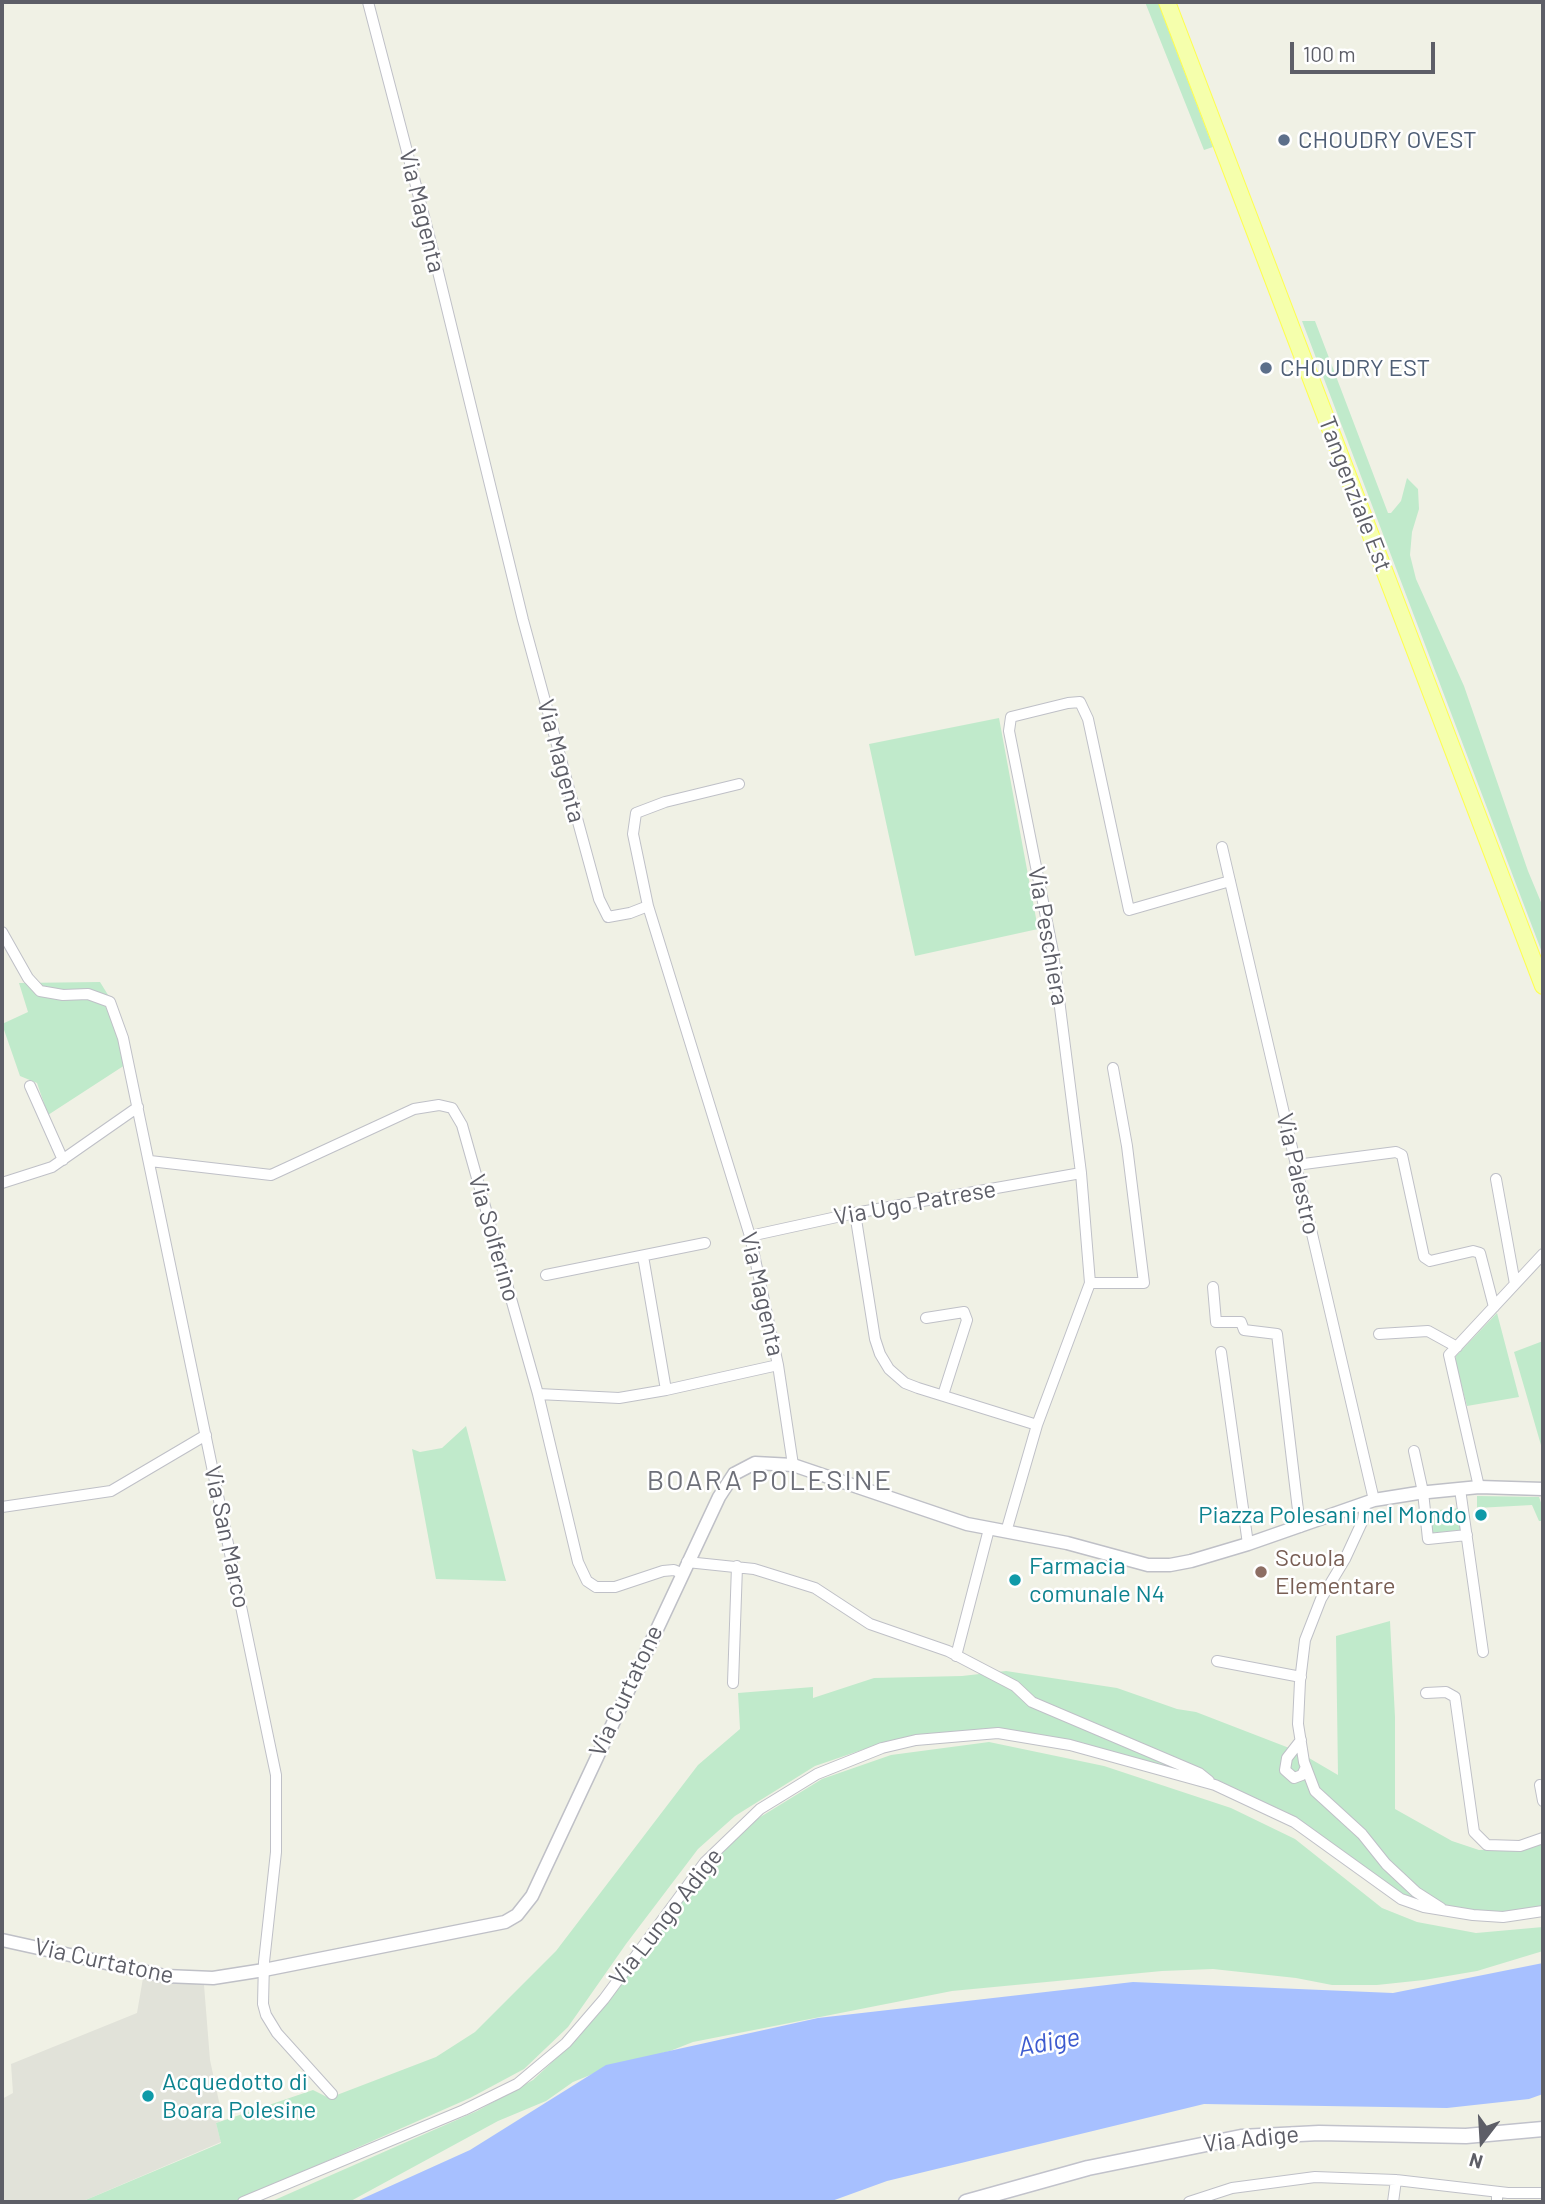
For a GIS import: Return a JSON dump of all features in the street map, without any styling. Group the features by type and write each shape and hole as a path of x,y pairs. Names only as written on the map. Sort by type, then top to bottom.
{"main road":[{"name":"Tangenziale Est","path":"1167,2 1543,986"},
{"name":"Via Adige","path":"966,2202 1088,2168 1241,2137 1319,2133 1466,2136 1543,2130"}],"street":[{"name":"Via Magenta","path":"368,2 432,247 523,620 599,899 608,917 648,906 750,1236 778,1365 793,1465"},
{"name":"Via Peschiera","path":"1006,1532 1037,1425 1090,1283 1081,1173 1053,952 1009,731 1011,717 1068,702 1080,702 1088,719 1129,910 1230,881"},
{"path":"648,906 633,834 636,813 664,802 739,784"},
{"name":"Via Palestro","path":"1222,847 1296,1165 1369,1502"},
{"name":"Via San Marco","path":"2,932 27,978 40,991 63,995 89,994 110,1002 123,1038 276,1776 276,1852 263,2004 270,2023 332,2094"},
{"path":"1090,1283 1144,1283 1127,1146 1112,1068"},
{"path":"30,1086 63,1160"},
{"name":"Via Solferino","path":"150,1161 271,1175 414,1109 439,1105 452,1108 462,1125 538,1394 578,1562 587,1581 596,1587 615,1587 663,1571 684,1568"},
{"path":"2,1183 52,1167 138,1107"},
{"path":"1296,1165 1396,1153 1402,1155 1424,1257 1430,1261 1473,1251 1480,1253 1494,1307"},
{"name":"Via Ugo Patrese","path":"750,1236 855,1213 1081,1173"},
{"path":"1496,1179 1516,1284"},
{"path":"855,1213 875,1339 889,1369 905,1383 1037,1425"},
{"path":"546,1275 705,1243"},
{"path":"1479,1487 1449,1355 1543,1254"},
{"path":"643,1256 666,1390"},
{"path":"1213,1287 1216,1322 1241,1322 1244,1330 1277,1334 1300,1527"},
{"path":"926,1318 964,1312 967,1321 943,1395"},
{"path":"1379,1334 1428,1332 1457,1347"},
{"path":"1222,1352 1248,1544"},
{"path":"538,1394 619,1398 778,1365"},
{"path":"2,1507 111,1491 206,1435"},
{"path":"1414,1451 1423,1492 1428,1539 1466,1535"},
{"name":"Via Curtatone","path":"2,1940 165,1976 213,1978 505,1922 525,1907 719,1497 734,1474 755,1463 793,1465 925,1511 989,1529 1067,1543 1149,1565 1191,1561 1369,1502 1423,1492 1479,1487 1543,1489"},
{"path":"1460,1489 1483,1652"},
{"path":"1369,1502 1345,1559 1321,1599 1305,1640 1298,1724 1306,1767 1315,1791 1362,1834 1387,1864 1416,1892 1447,1912"},
{"path":"956,1656 989,1529"},
{"path":"684,1568 737,1566 815,1588 870,1623 956,1656 1015,1686 1032,1702 1199,1773 1215,1786"},
{"path":"733,1683 737,1566"},
{"path":"1217,1661 1301,1677"},
{"path":"1426,1693 1446,1692 1455,1697 1474,1832 1488,1845 1520,1846 1543,1838"},
{"name":"Via Lungo Adige","path":"243,2202 464,2110 517,2084 544,2063 604,1999 690,1880 729,1837 760,1809 817,1774 847,1761 916,1740 998,1733 1070,1745 1215,1786 1294,1822 1401,1899 1447,1912 1503,1917 1543,1911"},
{"path":"1301,1740 1287,1758 1285,1770 1294,1778 1302,1775 1306,1767"},
{"path":"1540,1785 1543,1801"},
{"path":"1189,2202 1232,2188 1315,2177 1396,2180 1497,2197 1543,2193"},
{"path":"1393,2202 1396,2180"}],"shaded area":[{"path":"143,1978 204,1985 210,2060 223,2120 216,2123 221,2142 81,2202 2,2202 2,2099 13,2093 11,2064 137,2013"}],"green space":[{"path":"1145,2 1158,2 1213,147 1204,150"},
{"path":"1302,321 1315,321 1388,513 1401,501 1407,478 1418,489 1419,509 1412,532 1410,555 1416,579 1464,686 1543,907 1543,955"},
{"path":"999,718 1038,929 915,956 869,744"},
{"path":"100,982 113,1003 125,1065 48,1115 37,1083 20,1076 2,1024 28,1012 19,983"},
{"path":"1497,1313 1519,1397 1467,1406 1456,1356"},
{"path":"1543,1341 1543,1452 1514,1352"},
{"path":"466,1426 506,1581 436,1579 412,1449 420,1452 442,1448"},
{"path":"1477,1496 1539,1497 1543,1508 1543,1521 1539,1521 1532,1505 1477,1508"},
{"path":"1460,1508 1461,1530 1432,1533 1428,1511"},
{"path":"1390,1621 1395,1717 1395,1809 1452,1841 1479,1850 1520,1849 1543,1842 1543,1913 1476,1918 1422,1909 1302,1827 1237,1794 1108,1752 989,1728 888,1741 815,1766 735,1816 698,1849 626,1944 568,2027 524,2069 470,2098 234,2202 81,2202 221,2143 216,2123 313,2090 329,2098 436,2057 475,2032 556,1951 698,1765 740,1729 738,1693 813,1687 813,1698 874,1678 962,1676 1006,1671 1117,1688 1177,1709 1196,1712 1297,1751 1338,1775 1336,1636"},
{"path":"989,1742 1104,1766 1231,1808 1295,1839 1382,1908 1417,1922 1476,1933 1543,1927 1543,1951 1477,1971 1377,1985 1332,1985 1296,1978 1213,1969 1162,1971 952,1991 693,2042 605,2069 573,2082 546,2101 498,2121 349,2202 270,2202 477,2111 533,2080 579,2037 637,1953 708,1859 744,1827 822,1779 891,1755"}],"water":[{"name":"Adige","path":"1543,1963 1543,2094 1529,2099 1447,2108 1204,2104 887,2181 829,2202 355,2202 470,2150 606,2065 818,2018 1133,1982 1393,1993"}],"place":[{"name":"CHOUDRY OVEST","path":"1284,140"},
{"name":"CHOUDRY EST","path":"1266,368"},
{"name":"Piazza Polesani nel Mondo","path":"1481,1515"},
{"name":"Scuola Elementare","path":"1261,1572"},
{"name":"Farmacia comunale N4","path":"1015,1580"},
{"name":"Acquedotto di Boara Polesine","path":"148,2096"}],"district":[{"name":"BOARA POLESINE","path":"770,1481"}]}
